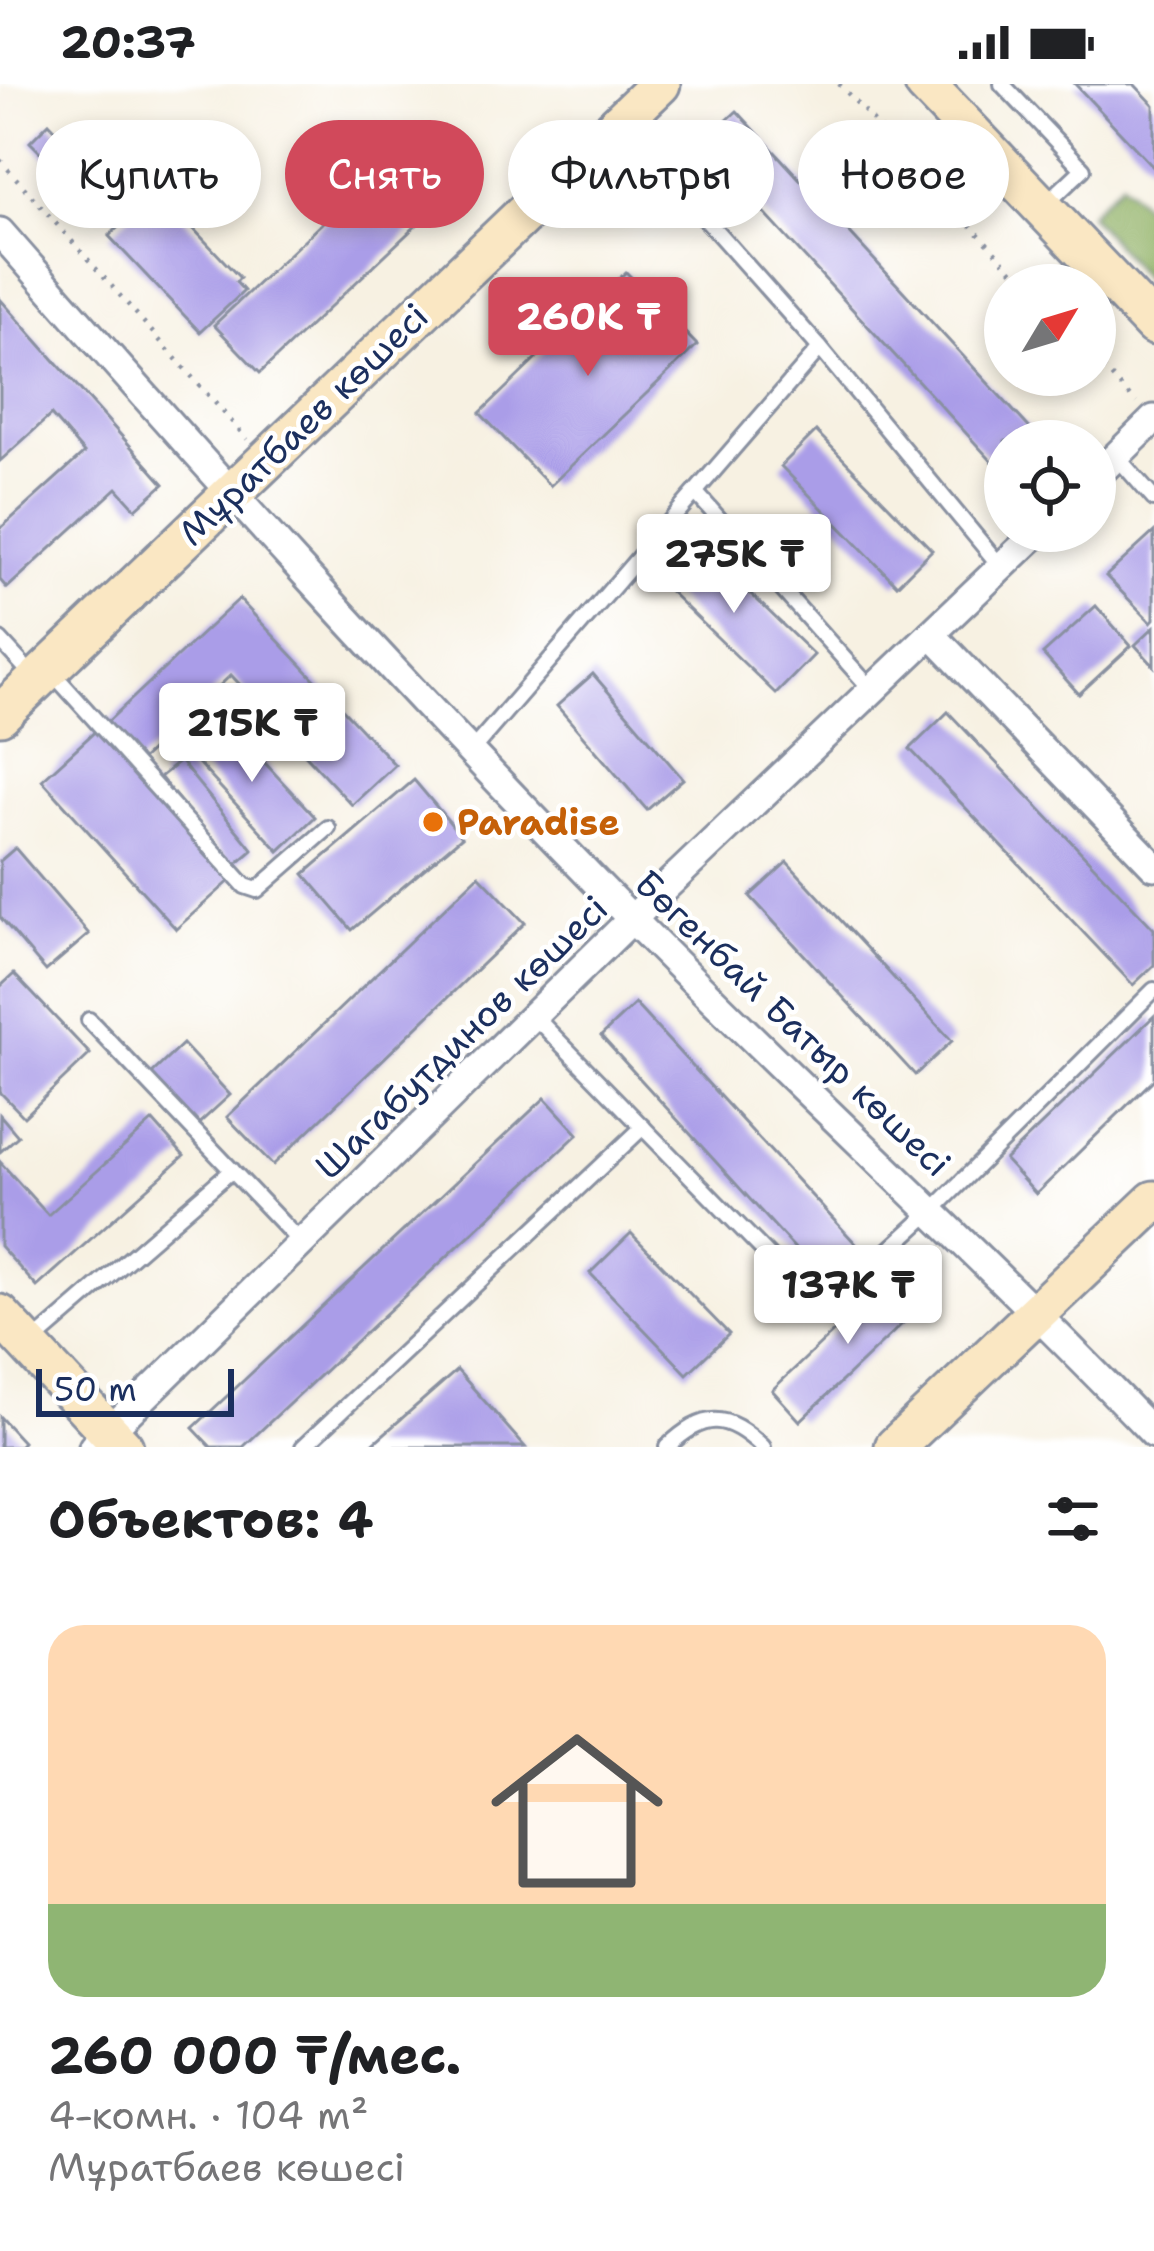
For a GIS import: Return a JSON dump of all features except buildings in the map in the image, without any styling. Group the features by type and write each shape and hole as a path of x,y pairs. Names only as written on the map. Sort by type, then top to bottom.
{"street":[{"name":"Мұратбаев көшесі","path":"622,120 660,84"},
{"path":"937,88 1154,326"},
{"name":"Мұратбаев көшесі","path":"0,715 508,228"},
{"name":"Бөгенбай Батыр көшесі","path":"0,232 229,494 632,919 1038,1312 1154,1434"},
{"path":"1117,457 1153,420"},
{"name":"Шагабутдинов көшесі","path":"108,1442 302,1243 632,919 1017,552"},
{"path":"931,634 1154,866"},
{"path":"896,1447 1154,1201"},
{"path":"0,1316 108,1442"}],"lane":[{"path":"1001,84 1083,169 1042,208"},
{"path":"713,228 820,348 1001,567"},
{"path":"472,750 820,348"},
{"path":"1117,457 1154,499"},
{"path":"696,494 872,690"},
{"path":"0,640 43,674 245,886 257,890 328,829"},
{"path":"534,1016 802,1290 821,1299 841,1294 933,1210 1154,990"},
{"path":"89,1020 302,1243"},
{"path":"303,1447 643,1127"},
{"path":"28,1346 232,1170"},
{"path":"667,1447 685,1430 710,1420 740,1426 763,1447"}],"path":[{"path":"838,84 1006,264"},
{"path":"0,160 265,459"},
{"path":"1116,381 1153,420"}],"green space":[{"path":"1121,182 1154,215 1154,290 1089,214"}],"place":[{"name":"Paradise","path":"433,822"}]}
